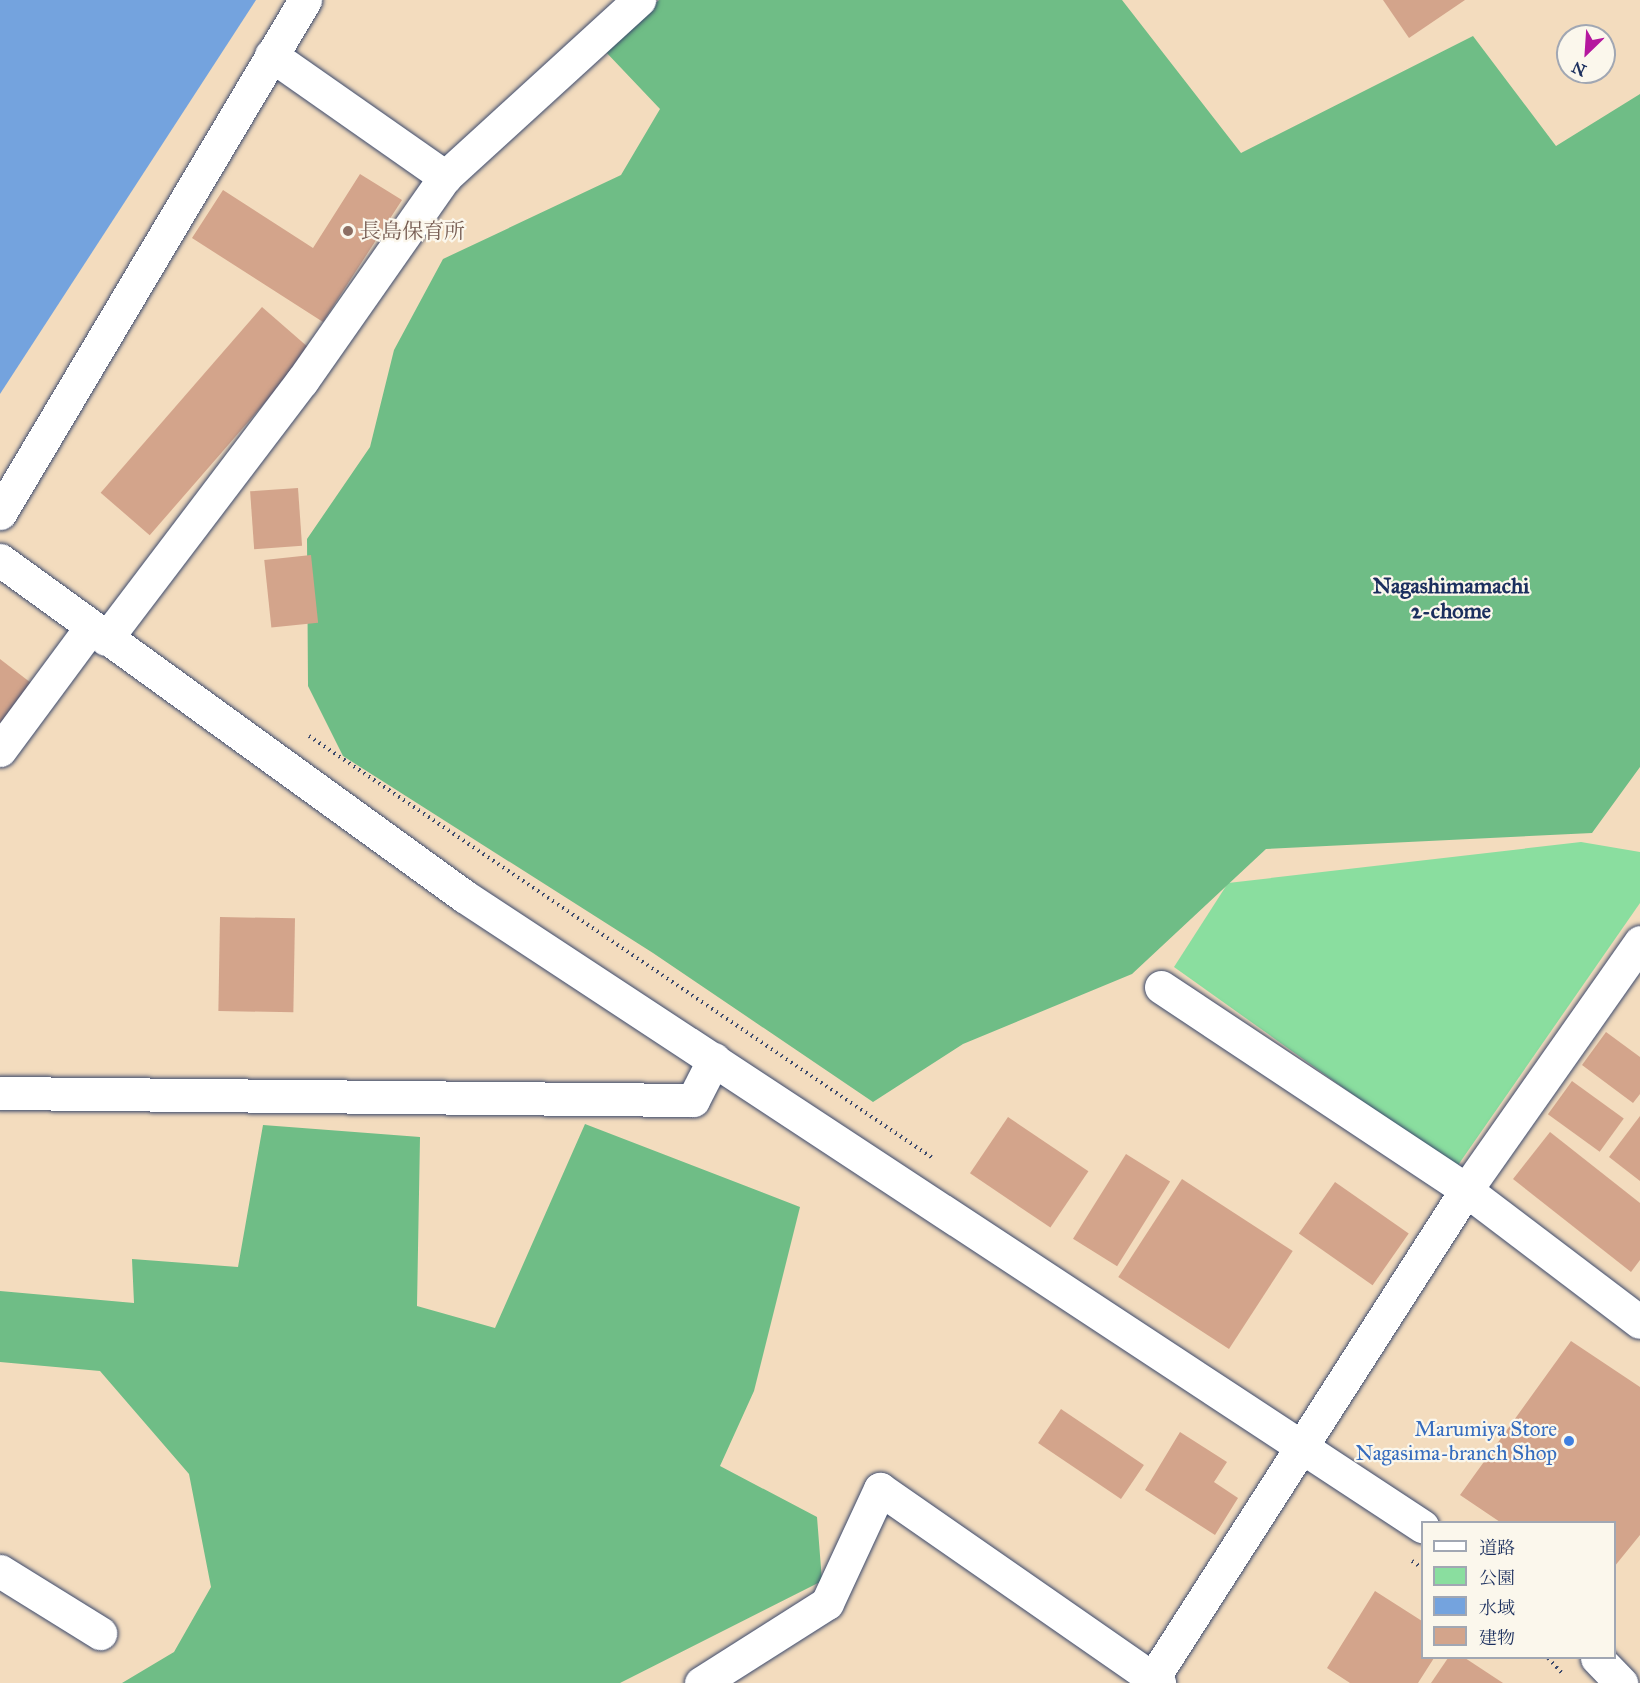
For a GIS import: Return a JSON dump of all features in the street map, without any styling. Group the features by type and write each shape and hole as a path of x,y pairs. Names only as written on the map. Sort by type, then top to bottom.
{"street":[{"path":"0,513 305,0"},
{"path":"0,750 99,633 302,381 445,177 639,0"},
{"path":"271,55 445,177"},
{"path":"0,560 464,896 1301,1444 1421,1525"},
{"path":"701,1683 827,1602 880,1490 1154,1682 1301,1444 1466,1190 1640,942"},
{"path":"1161,987 1466,1190 1640,1323"},
{"path":"0,1093 693,1100 714,1059"},
{"path":"0,1571 100,1633"},
{"path":"1598,1659 1622,1683"}],"path":[{"path":"304,733 945,1166"},
{"path":"1549,1659 1572,1683"}],"green space":[{"path":"659,0 1122,0 1241,153 1473,36 1556,146 1640,94 1640,767 1592,833 1266,849 1132,974 963,1044 873,1102 653,953 343,756 308,686 307,539 370,447 394,350 443,259 621,175 660,109 604,50"},
{"path":"1581,842 1640,852 1640,903 1456,1168 1174,967 1228,883"},
{"path":"585,1124 800,1207 754,1391 720,1466 817,1517 822,1581 620,1683 122,1683 174,1652 211,1587 189,1474 100,1371 0,1362 0,1291 134,1303 132,1259 238,1267 263,1125 420,1137 417,1306 495,1328"}],"water":[{"path":"0,0 256,0 0,394"}],"building":[{"path":"1383,0 1465,0 1409,38"},
{"path":"360,174 402,200 323,322 192,238 223,190 313,248"},
{"path":"262,307 311,350 150,535 101,493"},
{"path":"298,488 302,546 254,549 250,491"},
{"path":"311,555 318,623 271,628 264,560"},
{"path":"0,659 35,686 0,732"},
{"path":"220,917 295,918 293,1012 218,1011"},
{"path":"1606,1032 1640,1057 1640,1094 1633,1103 1582,1065"},
{"path":"1572,1081 1624,1119 1600,1152 1548,1114"},
{"path":"1640,1116 1640,1181 1609,1157"},
{"path":"1008,1117 1088,1171 1050,1228 970,1173"},
{"path":"1550,1132 1640,1203 1640,1260 1631,1272 1513,1179"},
{"path":"1126,1154 1170,1182 1117,1266 1073,1239"},
{"path":"1182,1179 1293,1251 1229,1349 1118,1277"},
{"path":"1335,1182 1409,1234 1373,1285 1299,1234"},
{"name":"Marumiya Store Nagasima-branch Shop","path":"1571,1341 1640,1387 1640,1535 1616,1565 1616,1521 1499,1521 1460,1495"},
{"path":"1061,1409 1144,1465 1121,1499 1038,1443"},
{"path":"1180,1432 1227,1462 1214,1482 1238,1498 1215,1535 1145,1490"},
{"path":"1375,1591 1421,1620 1421,1659 1433,1659 1418,1683 1350,1683 1327,1668"},
{"path":"1447,1659 1467,1659 1503,1683 1431,1683"}],"place":[{"name":"長島保育所","path":"348,231"},
{"name":"Marumiya Store Nagasima-branch Shop","path":"1569,1441"}],"district":[{"name":"Nagashimamachi 2-chome","path":"1451,598"}]}
